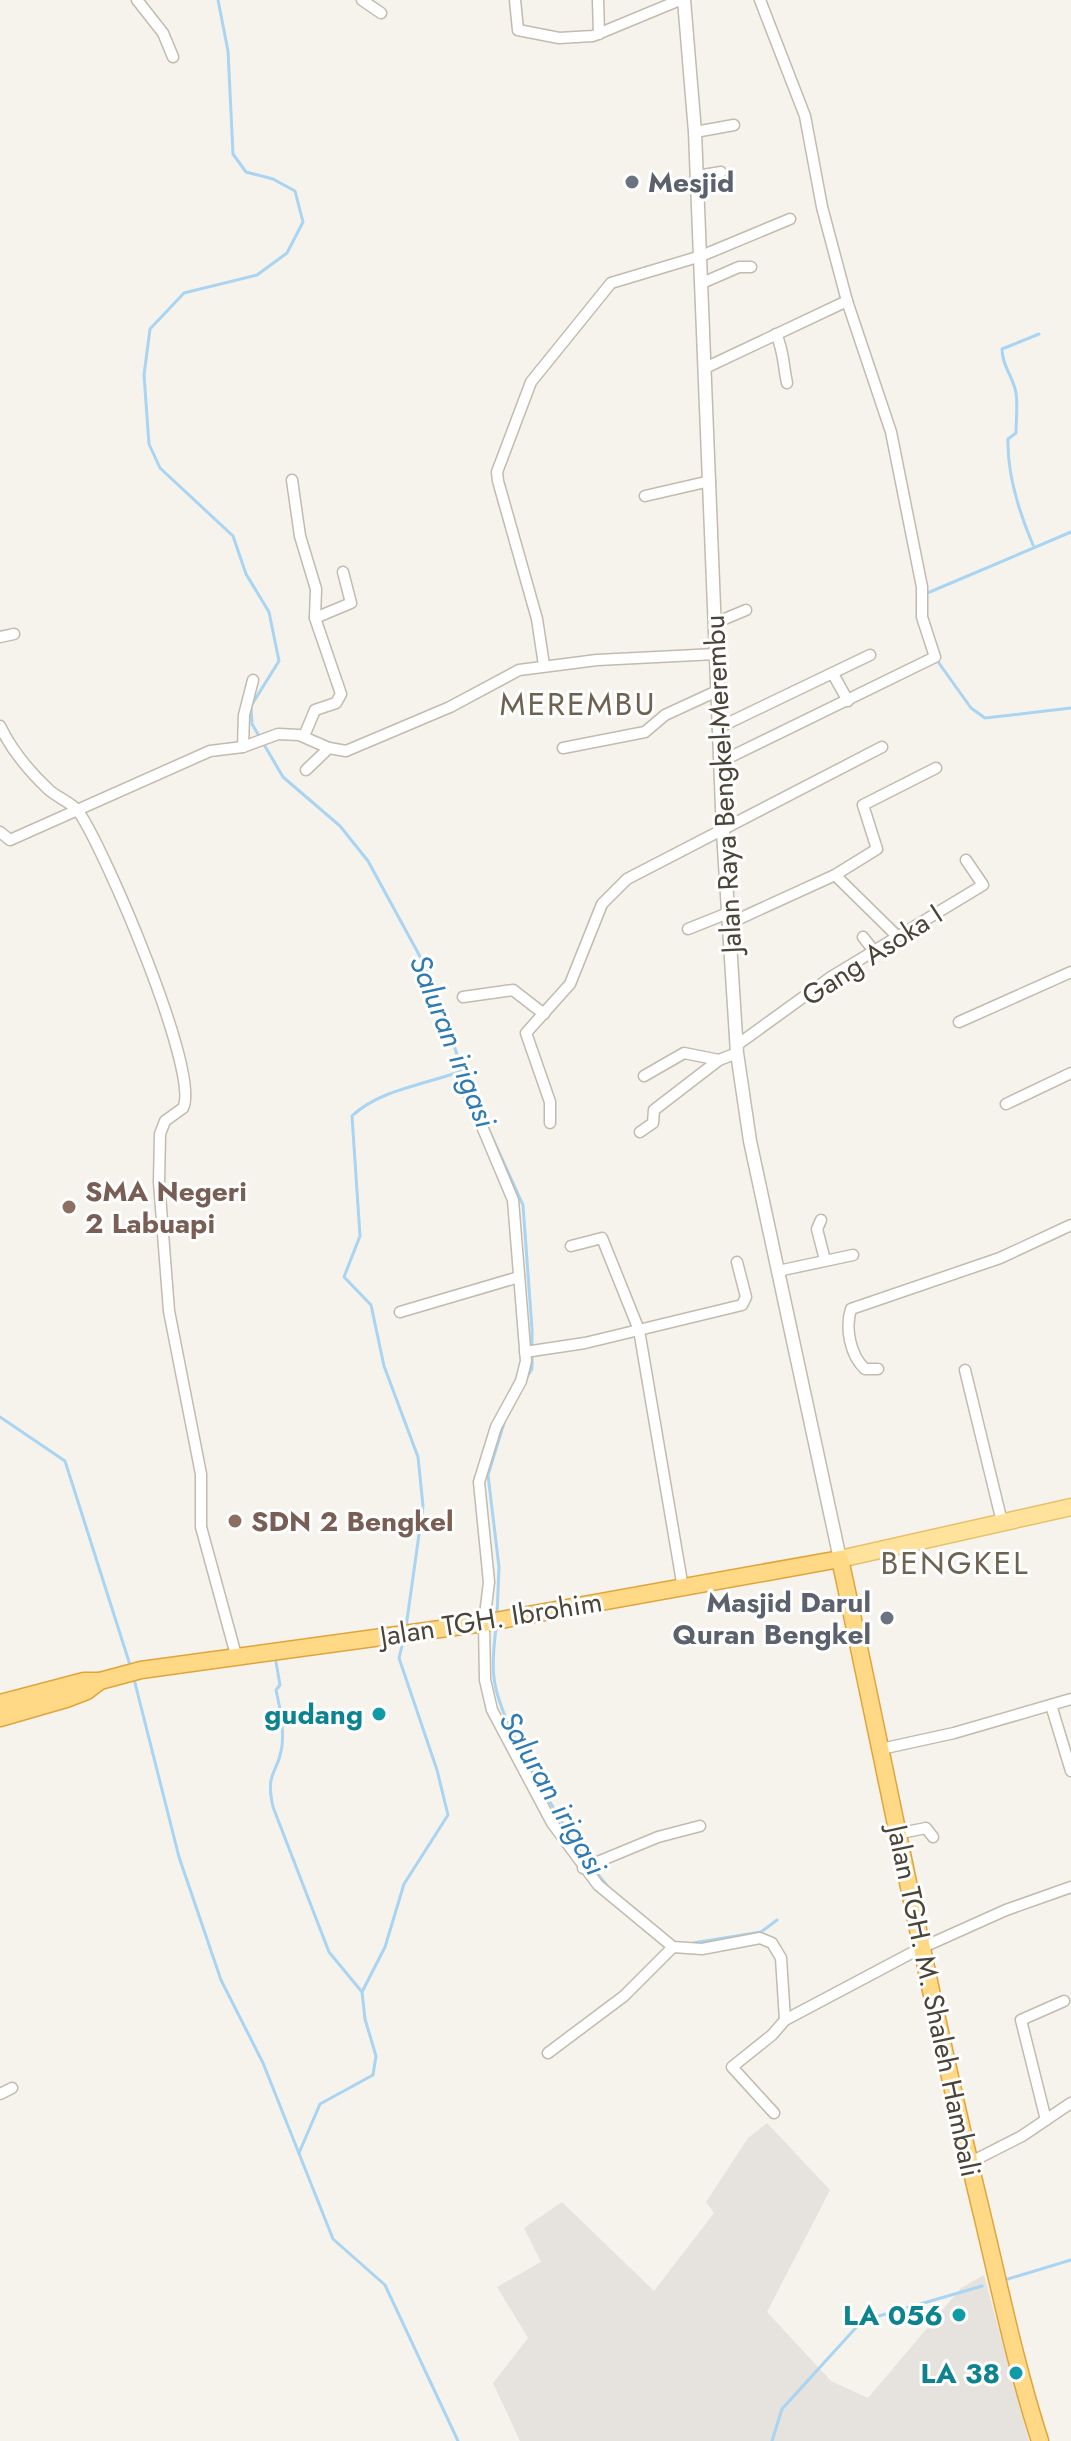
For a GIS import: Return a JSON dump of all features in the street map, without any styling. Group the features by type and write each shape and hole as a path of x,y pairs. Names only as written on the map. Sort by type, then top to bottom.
{"highway":[{"name":"Jalan TGH. Ibrohim","path":"108,1678 236,1655 493,1622 840,1559"},
{"name":"Jalan TGH. M. Shaleh Hambali","path":"840,1559 881,1749 919,1949 969,2163 1040,2441"},
{"path":"0,1703 84,1681 108,1678"},
{"path":"0,1718 77,1695 108,1678"}],"main road":[{"path":"840,1559 1071,1507"}],"street":[{"path":"137,0 163,33 173,57"},
{"path":"362,0 381,13"},
{"path":"515,0 516,22 523,34 559,38 599,34 682,0"},
{"path":"598,0 599,34"},
{"name":"Jalan Raya Bengkel-Merembu","path":"682,0 695,132 718,728 737,1049 750,1141 840,1559"},
{"path":"720,762 933,660 935,654 922,617 922,587 891,432 847,301 815,179 805,116 760,0"},
{"path":"695,132 734,125"},
{"path":"697,176 721,172"},
{"path":"544,665 537,619 497,472 527,390 557,345 611,283 701,256 790,219"},
{"path":"702,283 739,267 751,267"},
{"path":"705,368 847,301"},
{"path":"776,334 784,351 782,362 787,383"},
{"path":"292,480 300,536 317,594 315,618 341,694 336,703 315,710 304,736"},
{"path":"645,496 710,481"},
{"path":"315,618 351,603 343,572"},
{"path":"715,623 746,610"},
{"path":"0,637 14,634"},
{"path":"0,832 5,842 210,751 247,746 278,734 304,736 340,752 360,746 450,707 509,673 544,665 716,654"},
{"path":"718,728 870,655"},
{"path":"833,674 848,701"},
{"path":"247,746 244,715 253,680"},
{"path":"563,748 636,735 679,708 717,691"},
{"path":"0,726 18,755 48,790 76,808 126,909 161,998 187,1089 183,1108 165,1121 160,1134 159,1182 169,1311 201,1474 198,1502 201,1527 236,1655"},
{"path":"550,1123 550,1102 526,1036 574,977 602,904 617,887 637,873 723,832 882,747"},
{"path":"306,770 329,748"},
{"path":"688,929 729,918 835,875 877,849 863,805 936,768"},
{"name":"Gang Asoka I","path":"719,1060 874,951 983,885 966,860"},
{"path":"835,875 897,936"},
{"path":"863,937 874,951"},
{"path":"959,1022 1071,972"},
{"path":"463,997 513,990 544,1014"},
{"path":"644,1076 684,1053 719,1060"},
{"path":"640,1132 653,1123 654,1110 719,1060"},
{"path":"1006,1104 1071,1073"},
{"path":"465,1086 513,1200 519,1277 530,1351 521,1381 496,1427 480,1473 478,1495 493,1622 485,1680 492,1710 552,1823 587,1865 673,1947 702,1949 760,1938 772,1943 781,1958 787,2018"},
{"path":"821,1220 817,1229 825,1260"},
{"path":"878,1369 865,1369 859,1363 847,1322 851,1309 1000,1258 1071,1225"},
{"path":"571,1246 602,1238 639,1330 683,1588"},
{"path":"778,1271 853,1255"},
{"path":"530,1351 639,1330 744,1304 746,1297 737,1262"},
{"path":"400,1312 519,1277"},
{"path":"965,1370 1002,1522"},
{"path":"881,1749 1071,1699"},
{"path":"1051,1705 1071,1771"},
{"path":"587,1865 700,1826"},
{"path":"896,1834 926,1828 933,1837"},
{"path":"774,2113 732,2067 772,2035 787,2018 919,1949 1006,1910 1071,1887"},
{"path":"548,2053 624,1996 673,1947"},
{"path":"1046,2120 1021,2020 1064,2001"},
{"path":"0,2094 12,2088"},
{"path":"969,2163 1071,2103"}],"shaded area":[{"path":"767,2123 830,2190 767,2312 831,2381 868,2398 961,2288 984,2275 1029,2441 520,2441 493,2383 528,2338 497,2287 541,2262 524,2228 562,2202 654,2291 714,2213 706,2202 748,2138"}],"waterway":[{"name":"Saluran irigasi","path":"218,0 228,51 233,154 246,172 273,179 295,191 303,222 287,253 257,275 184,293 150,329 144,375 149,444 160,468 233,536 246,574 269,612 279,661 251,706 252,724 283,777 340,826 368,861 435,984 462,1071 523,1205 532,1329 532,1369 527,1377"},
{"path":"1033,545 1012,480 1008,439 1016,433 1017,398 1002,349 1039,334"},
{"path":"925,594 1071,532"},
{"path":"936,659 971,708 985,718 1071,708"},
{"path":"406,1627 423,1506 418,1457 384,1366 371,1305 344,1277 360,1236 352,1116 389,1094 462,1071"},
{"path":"0,1417 65,1461 131,1668"},
{"name":"Saluran irigasi","path":"497,1616 499,1567 488,1475 504,1423"},
{"name":"Saluran irigasi","path":"496,1627 494,1674 502,1709 535,1776 586,1861"},
{"path":"299,2153 320,2104 373,2075 376,2056 365,2019 362,1992 385,1947 404,1884 448,1815 437,1770 399,1658 404,1638"},
{"path":"276,1662 282,1739 270,1786 273,1807 329,1952 362,1992"},
{"path":"134,1679 179,1857 221,1980 263,2063 333,2239 385,2285 458,2441"},
{"name":"Saluran irigasi","path":"591,1866 609,1888"},
{"name":"Saluran irigasi","path":"693,1943 761,1932 777,1920"},
{"path":"1008,2279 1071,2260"},
{"path":"772,2441 782,2409 862,2321 982,2286"}],"place":[{"name":"Mesjid","path":"632,182"},
{"name":"SMA Negeri 2 Labuapi","path":"69,1207"},
{"name":"SDN 2 Bengkel","path":"235,1521"},
{"name":"Masjid Darul Quran Bengkel","path":"887,1618"},
{"name":"gudang","path":"379,1714"},
{"name":"LA 056","path":"959,2315"},
{"name":"LA 38","path":"1016,2373"}],"district":[{"name":"MEREMBU","path":"578,704"},
{"name":"BENGKEL","path":"955,1563"}]}
